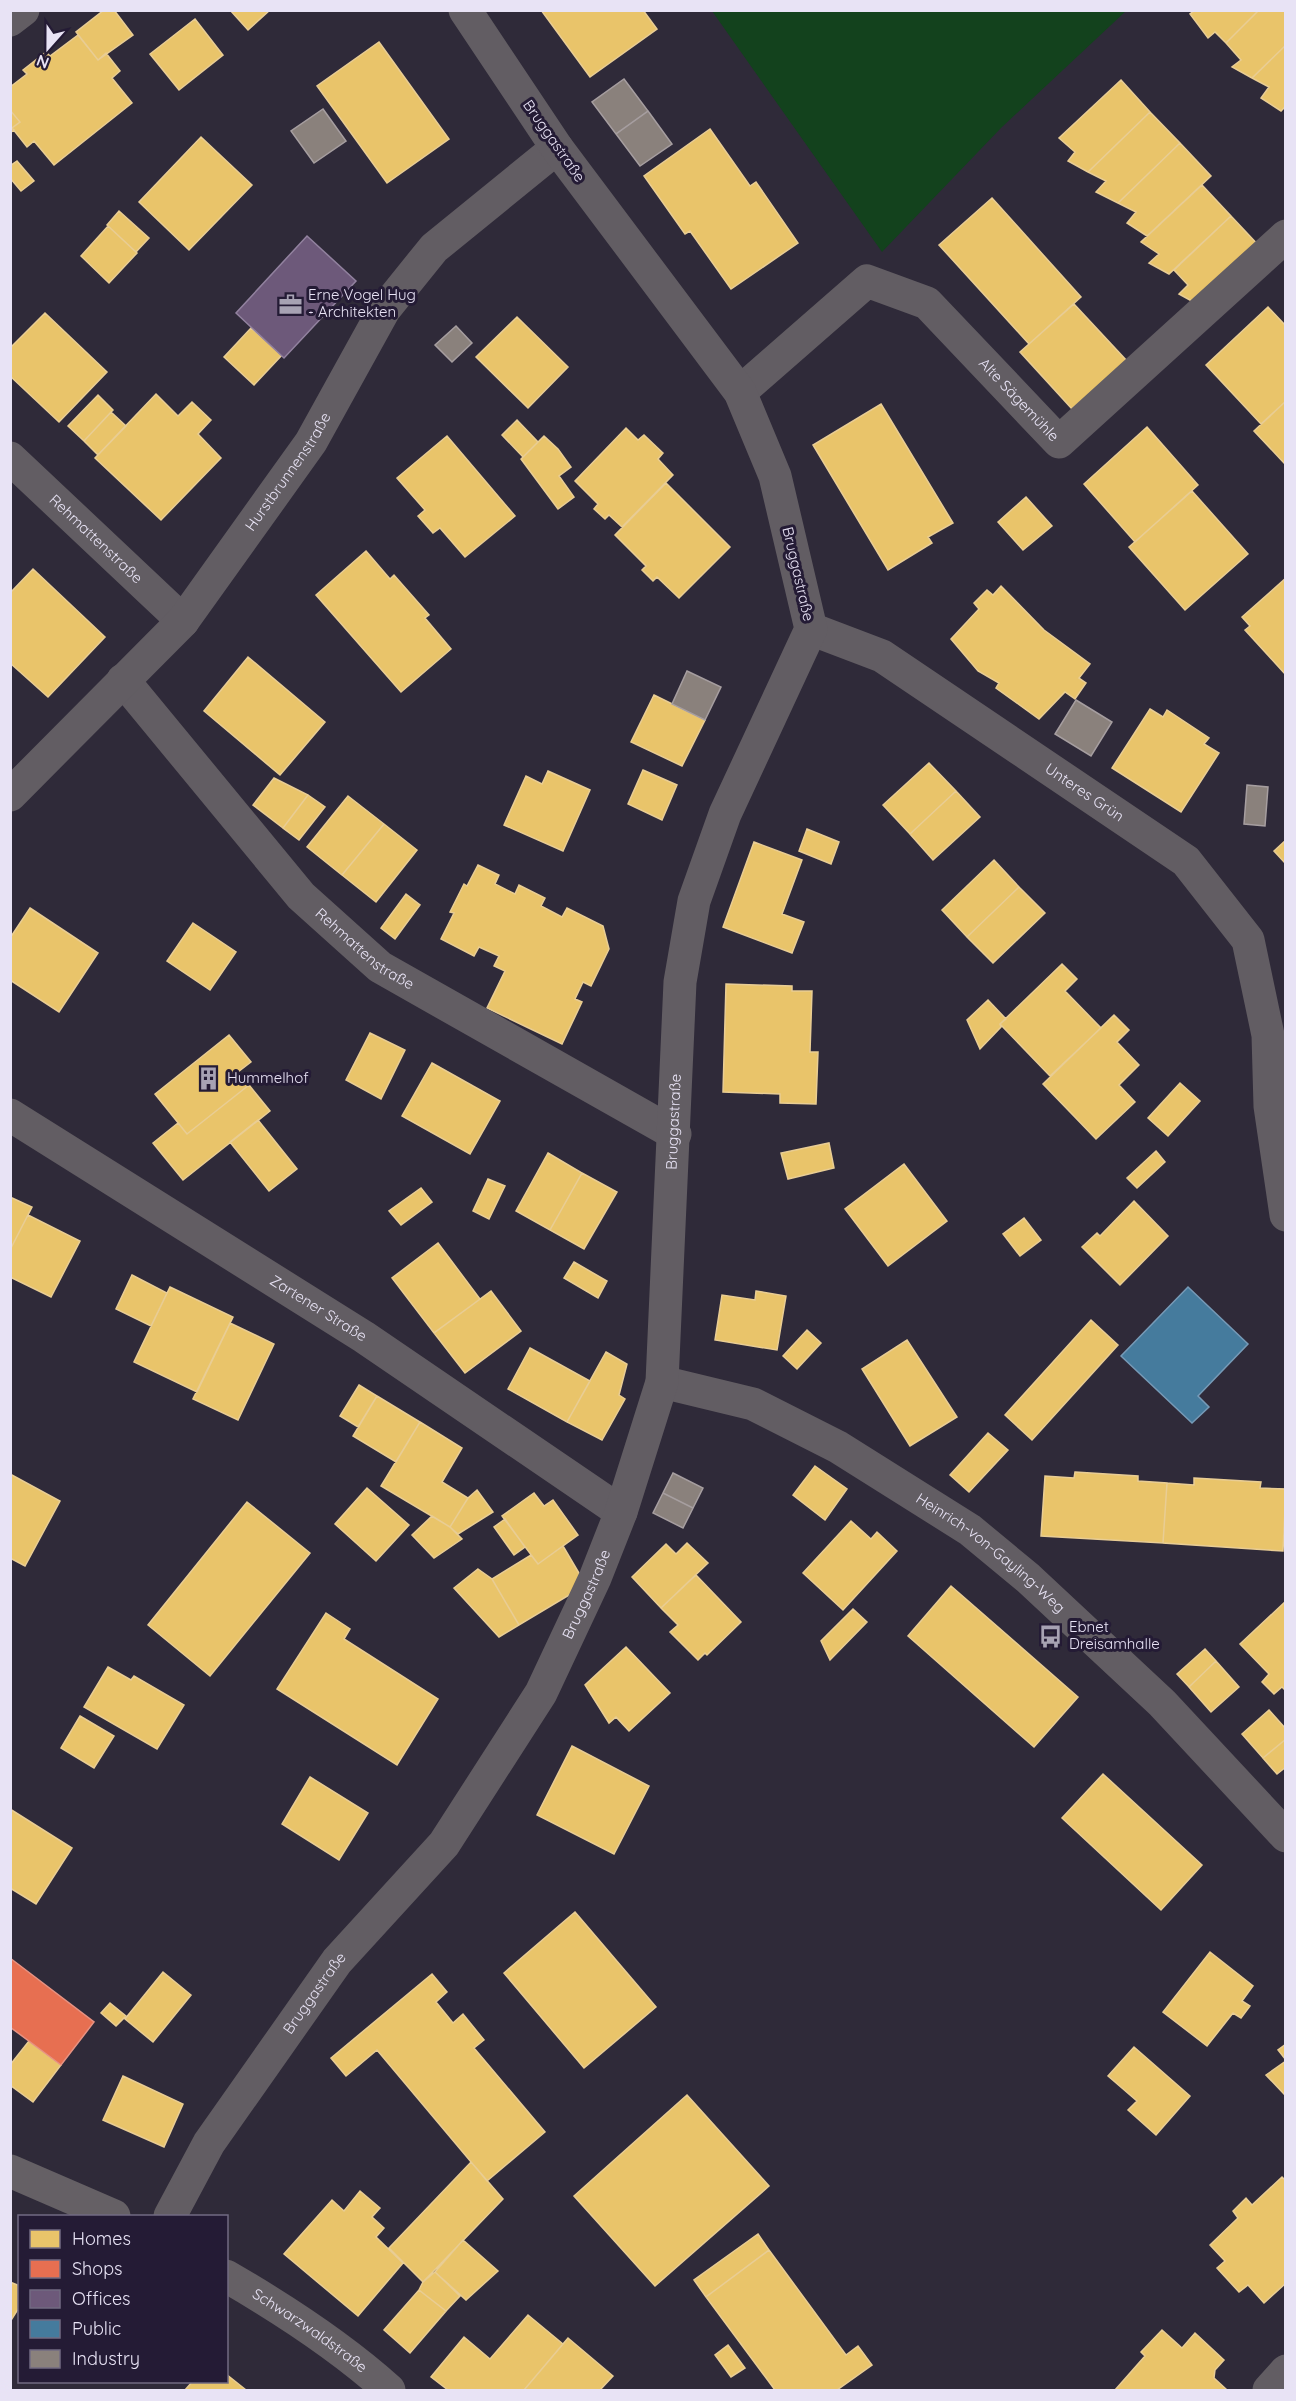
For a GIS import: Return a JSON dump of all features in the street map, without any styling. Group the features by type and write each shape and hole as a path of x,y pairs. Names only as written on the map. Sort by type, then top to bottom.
{"main road":[{"path":"10,2171 109,2215"},
{"name":"Schwarzwaldstraße","path":"228,2277 266,2299 368,2371 389,2391"}],"street":[{"path":"10,20 23,10"},
{"name":"Bruggastraße","path":"171,2215 209,2143 337,1961 444,1844 541,1693 595,1578 621,1512 662,1382 675,1134 680,982 694,901 725,814 811,629 775,476 740,392 557,148 465,10"},
{"name":"Hurstbrunnenstraße","path":"10,795 183,621 311,442 384,310 434,248 557,148"},
{"name":"Alte Sägemühle","path":"740,392 867,281 927,303 1059,442 1286,236"},
{"name":"Rehmattenstraße","path":"10,458 183,621"},
{"name":"Unteres Grün","path":"811,629 882,656 1186,861 1248,940 1277,1027 1270,1106 1286,1215"},
{"name":"Rehmattenstraße","path":"123,680 301,896 380,967 675,1134"},
{"name":"Zartener Straße","path":"10,1115 364,1337 621,1512"},
{"name":"Heinrich-von-Gayling-Weg","path":"662,1382 753,1404 838,1447 970,1530 1028,1578 1162,1703 1286,1836"},
{"path":"1269,2391 1286,2371"}],"green space":[{"path":"712,11 1126,11 1001,128 882,252"}],"building: Homes":[{"path":"104,10 114,10 133,35 98,60 76,32"},
{"path":"230,10 270,10 248,30"},
{"path":"541,10 643,10 657,29 590,77"},
{"path":"1195,10 1259,10 1226,43 1215,32 1208,38 1190,14"},
{"path":"1259,10 1286,10 1286,45 1252,78 1232,67 1241,60 1226,43"},
{"path":"195,19 223,55 179,90 150,54"},
{"path":"78,35 98,60 106,53 120,71 112,78 132,103 54,165 34,141 27,147 12,128 20,122 10,110 10,87 27,74 23,70 46,52 50,56"},
{"path":"379,42 449,139 387,183 317,86"},
{"path":"1286,45 1286,106 1281,111 1261,98 1269,87 1252,78"},
{"path":"1121,80 1150,112 1088,172 1068,161 1075,152 1059,138"},
{"path":"10,110 20,122 12,128 14,130 10,133"},
{"path":"1150,112 1180,143 1118,203 1096,192 1106,181 1088,172"},
{"path":"710,129 750,186 756,182 798,243 731,289 690,231 685,234 644,176"},
{"path":"201,137 252,185 189,250 139,202"},
{"path":"1180,143 1211,176 1147,236 1127,223 1136,212 1118,203"},
{"path":"17,161 34,181 21,191 10,178 10,166"},
{"path":"1202,185 1231,216 1169,274 1149,263 1159,254 1141,242"},
{"path":"992,198 1081,297 1029,344 939,245"},
{"path":"119,211 149,238 136,252 107,225"},
{"path":"1231,216 1261,248 1199,305 1179,294 1188,285 1174,270"},
{"path":"108,226 137,253 109,283 81,256"},
{"path":"1074,304 1127,361 1072,409 1020,352"},
{"path":"1268,307 1286,326 1286,401 1261,424 1206,365"},
{"path":"45,313 107,372 59,422 10,376 10,348"},
{"path":"517,317 568,367 528,408 476,357"},
{"path":"251,328 282,355 254,385 224,357"},
{"path":"156,394 178,416 192,402 211,420 198,434 221,458 161,520 95,458"},
{"path":"98,395 113,410 84,441 68,426"},
{"path":"1286,401 1286,465 1254,431"},
{"path":"881,404 953,523 928,537 932,543 888,570 813,445"},
{"path":"111,412 126,426 98,455 84,441"},
{"path":"517,420 538,442 523,457 502,435"},
{"path":"1147,427 1198,485 1135,542 1084,484"},
{"path":"626,428 638,440 644,435 663,453 658,459 673,475 622,527 609,515 605,519 594,509 598,504 575,481"},
{"path":"447,436 515,516 465,557 440,528 433,533 418,516 425,510 397,478"},
{"path":"544,436 558,449 571,467 559,476 574,497 558,509 521,459"},
{"path":"666,483 730,547 679,598 657,577 653,581 642,570 646,566 615,535"},
{"path":"1192,491 1248,554 1185,610 1129,547"},
{"path":"1026,497 1052,526 1023,550 998,522"},
{"path":"366,551 390,579 394,575 429,615 425,618 451,649 401,692 316,595"},
{"path":"33,569 105,637 48,697 10,663 10,593"},
{"path":"1286,578 1286,675 1245,630 1250,626 1242,617"},
{"path":"1001,586 1044,630 1090,664 1079,678 1086,683 1075,699 1065,692 1039,719 996,688 999,683 978,671 951,639 979,609 974,603 987,590 993,595"},
{"path":"248,657 325,722 280,775 204,711"},
{"path":"654,695 705,720 682,766 631,742"},
{"path":"1150,709 1163,717 1167,710 1209,738 1204,744 1219,753 1181,812 1112,768"},
{"path":"929,763 956,791 910,834 883,805"},
{"path":"643,770 677,785 662,820 628,804"},
{"path":"548,771 590,790 563,851 504,825 526,776 542,784"},
{"path":"274,778 308,795 283,828 253,805"},
{"path":"956,791 980,817 933,860 910,834"},
{"path":"308,795 325,807 299,840 283,828"},
{"path":"348,796 384,824 342,875 307,847"},
{"path":"384,824 417,850 376,902 342,875"},
{"path":"807,829 839,842 831,864 799,851"},
{"path":"1286,840 1286,864 1274,851"},
{"path":"754,842 802,860 782,914 804,922 792,953 723,927"},
{"path":"994,860 1019,887 967,937 942,910"},
{"path":"478,865 499,875 495,884 515,894 519,885 545,898 541,906 562,917 567,908 603,926 609,949 591,986 583,982 575,999 582,1002 562,1044 487,1008 505,971 494,966 499,956 479,947 474,956 441,939 454,913 450,912 464,884 467,886"},
{"path":"1019,887 1045,913 993,963 967,937"},
{"path":"406,894 420,905 395,939 381,928"},
{"path":"30,908 98,953 59,1012 10,980 10,938"},
{"path":"193,923 236,952 210,990 167,961"},
{"path":"1062,964 1077,979 1065,991 1101,1028 1050,1076 1000,1024"},
{"path":"726,984 792,986 792,991 812,991 810,1052 818,1052 816,1104 780,1103 780,1094 723,1092"},
{"path":"988,1000 1006,1019 980,1049 967,1020"},
{"path":"1114,1015 1129,1030 1117,1042 1139,1065 1119,1085 1135,1102 1096,1139 1043,1084"},
{"path":"370,1033 405,1050 381,1099 346,1080"},
{"name":"Hummelhof","path":"229,1035 251,1062 238,1072 249,1085 187,1134 155,1094"},
{"path":"432,1063 500,1101 470,1154 402,1116"},
{"path":"1180,1083 1200,1101 1168,1136 1148,1118"},
{"path":"249,1085 270,1111 183,1180 153,1143 178,1123 187,1134"},
{"path":"258,1120 297,1169 269,1191 230,1142"},
{"path":"829,1143 834,1168 788,1179 781,1153"},
{"path":"1156,1151 1165,1162 1137,1188 1127,1178"},
{"path":"548,1153 582,1173 550,1230 516,1211"},
{"path":"904,1164 947,1221 888,1266 845,1209"},
{"path":"582,1173 617,1192 584,1249 550,1230"},
{"path":"488,1179 505,1186 489,1219 473,1211"},
{"path":"421,1188 432,1202 401,1225 389,1211"},
{"path":"10,1197 32,1207 10,1250"},
{"path":"1134,1201 1168,1236 1120,1285 1082,1247 1097,1233 1100,1236"},
{"path":"28,1215 80,1241 51,1297 10,1277 10,1250"},
{"path":"1024,1218 1041,1240 1020,1256 1003,1234"},
{"path":"438,1243 480,1299 434,1333 392,1278"},
{"path":"574,1262 607,1281 598,1298 564,1278"},
{"path":"132,1275 167,1293 151,1326 116,1309"},
{"path":"170,1287 233,1317 197,1392 134,1362"},
{"path":"491,1291 521,1331 465,1373 434,1333"},
{"path":"756,1291 786,1296 777,1350 715,1340 722,1295 755,1300"},
{"path":"1091,1320 1118,1345 1032,1440 1005,1415"},
{"path":"230,1323 274,1344 238,1420 193,1399"},
{"path":"807,1330 821,1343 797,1369 783,1356"},
{"path":"907,1340 957,1417 910,1446 862,1369"},
{"path":"530,1348 590,1381 567,1422 508,1389"},
{"path":"606,1352 627,1364 619,1395 625,1399 602,1440 567,1422"},
{"path":"359,1385 377,1396 358,1427 340,1416"},
{"path":"377,1396 420,1422 396,1462 353,1436"},
{"path":"420,1422 462,1448 442,1482 468,1498 450,1527 381,1486"},
{"path":"988,1433 1008,1450 969,1492 950,1475"},
{"path":"815,1466 847,1489 825,1520 793,1495"},
{"path":"1075,1472 1138,1476 1138,1481 1167,1483 1163,1543 1041,1536 1045,1476 1074,1478"},
{"path":"10,1474 60,1501 25,1566 10,1558"},
{"path":"1194,1478 1261,1482 1260,1488 1286,1489 1283,1551 1163,1543 1167,1483 1194,1485"},
{"path":"367,1488 409,1525 376,1561 335,1524"},
{"path":"477,1490 493,1512 458,1534 450,1527 468,1498"},
{"path":"534,1493 544,1506 553,1500 578,1535 538,1564 502,1516"},
{"path":"247,1502 310,1553 210,1676 148,1625"},
{"path":"432,1516 450,1527 462,1539 434,1558 412,1535"},
{"path":"505,1519 525,1547 514,1555 494,1527"},
{"path":"851,1521 871,1539 877,1532 897,1551 843,1610 803,1573"},
{"path":"687,1543 708,1563 661,1608 632,1577 666,1544 676,1554"},
{"path":"563,1546 586,1585 519,1625 492,1579 531,1555 538,1564"},
{"path":"478,1569 492,1579 519,1625 499,1637 454,1588"},
{"path":"696,1575 741,1622 707,1655 705,1653 698,1660 670,1632 678,1625 661,1608"},
{"path":"951,1586 1078,1697 1034,1747 908,1636"},
{"path":"1286,1601 1286,1691 1282,1687 1274,1694 1262,1682 1269,1674 1240,1644"},
{"path":"853,1609 867,1622 830,1660 821,1641"},
{"path":"326,1613 350,1629 344,1639 438,1699 397,1765 277,1689"},
{"path":"626,1647 670,1693 629,1731 616,1717 609,1723 585,1685"},
{"path":"1205,1649 1216,1661 1189,1687 1177,1674"},
{"path":"1216,1661 1239,1687 1211,1712 1189,1687"},
{"path":"108,1667 131,1680 134,1676 184,1705 157,1749 84,1707"},
{"path":"1269,1710 1286,1729 1286,1739 1263,1758 1242,1734"},
{"path":"80,1716 114,1736 94,1768 61,1748"},
{"path":"1286,1739 1286,1767 1277,1774 1263,1758"},
{"path":"572,1746 649,1786 614,1854 537,1815"},
{"path":"1103,1774 1202,1865 1161,1910 1062,1818"},
{"path":"310,1777 368,1813 339,1860 282,1824"},
{"path":"10,1809 72,1848 36,1904 10,1888"},
{"path":"575,1912 656,2007 584,2068 504,1973"},
{"path":"1210,1952 1253,1986 1242,2001 1250,2006 1241,2018 1233,2013 1207,2046 1163,2012"},
{"path":"163,1972 191,1995 153,2042 125,2019"},
{"path":"432,1974 447,1992 436,2002 453,2023 463,2014 484,2040 474,2048 545,2132 487,2181 377,2050 346,2076 331,2058"},
{"path":"110,2003 126,2016 116,2026 101,2013"},
{"path":"29,2041 61,2065 33,2102 10,2085 10,2065"},
{"path":"1286,2044 1286,2060 1278,2050"},
{"path":"1134,2047 1190,2096 1156,2135 1128,2110 1137,2101 1108,2076"},
{"path":"1286,2061 1286,2096 1266,2075"},
{"path":"123,2076 183,2104 164,2147 103,2120"},
{"path":"687,2095 769,2186 655,2286 574,2196"},
{"path":"471,2162 503,2199 423,2282 389,2248"},
{"path":"1282,2177 1286,2181 1286,2283 1264,2303 1248,2285 1239,2292 1217,2268 1225,2261 1210,2245 1238,2218 1233,2211 1246,2198 1252,2205"},
{"path":"360,2191 380,2208 372,2217 384,2228 376,2237 403,2263 358,2316 284,2254 332,2200 344,2211"},
{"path":"758,2234 769,2250 706,2297 694,2280"},
{"path":"463,2240 498,2271 466,2300 435,2272"},
{"path":"769,2250 846,2355 858,2346 872,2365 837,2390 775,2390 706,2297"},
{"path":"435,2272 460,2296 446,2311 419,2290 423,2282"},
{"path":"10,2282 18,2285 18,2309 10,2322"},
{"path":"419,2290 446,2311 410,2353 384,2330"},
{"path":"528,2315 563,2344 524,2390 448,2390 431,2377 464,2337 490,2359"},
{"path":"1162,2330 1182,2348 1195,2333 1224,2360 1215,2370 1214,2378 1227,2390 1115,2390 1145,2356 1141,2352"},
{"path":"568,2338 613,2376 600,2390 524,2390"},
{"path":"728,2345 745,2368 731,2377 715,2355"},
{"path":"228,2376 246,2390 185,2390 191,2383 228,2383"}],"building: Shops":[{"path":"10,1958 94,2022 61,2065 10,2027"}],"building: Offices":[{"path":"307,236 356,281 284,358 236,313"}],"building: Public":[{"path":"1188,1287 1248,1344 1198,1396 1209,1407 1192,1423 1121,1356"}],"building: Industry":[{"path":"624,79 648,111 616,134 592,102"},
{"path":"323,109 346,141 314,163 291,131"},
{"path":"648,111 672,144 640,166 616,134"},
{"path":"456,326 472,343 452,362 435,345"},
{"path":"687,671 721,687 705,720 672,704"},
{"path":"1076,700 1112,722 1091,756 1055,734"},
{"path":"1247,785 1268,787 1265,826 1244,824"},
{"path":"673,1473 703,1488 693,1508 663,1493"},
{"path":"663,1493 693,1508 683,1528 653,1513"}],"place":[{"name":"Erne Vogel Hug - Architekten","path":"290,304"},
{"name":"Hummelhof","path":"209,1078"},
{"name":"Ebnet Dreisamhalle","path":"1051,1636"}]}
